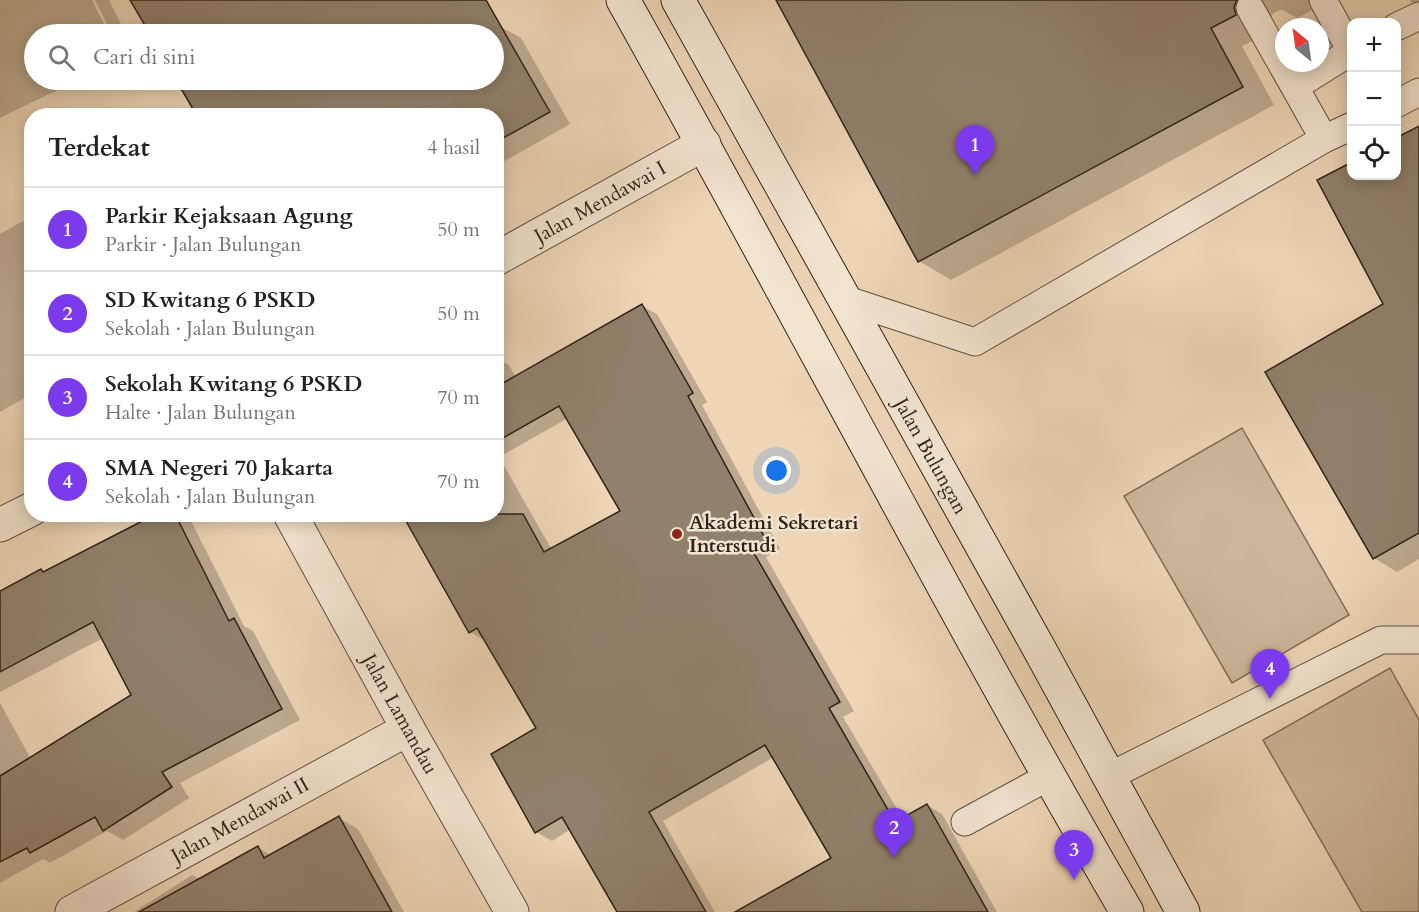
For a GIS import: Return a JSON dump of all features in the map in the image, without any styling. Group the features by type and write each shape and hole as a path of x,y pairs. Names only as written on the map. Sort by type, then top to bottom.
{"street":[{"path":"623,0 704,144 1048,777 1127,912"},
{"name":"Jalan Bulungan","path":"678,0 1183,912"},
{"name":"Jalan Mendawai I","path":"504,255 704,144"},
{"path":"0,525 24,513"},
{"name":"Jalan Lamandau","path":"294,522 512,912"},
{"name":"Jalan Mendawai II","path":"72,912 408,729"}],"lane":[{"path":"1323,0 1347,45"},
{"path":"1250,8 1324,139"},
{"path":"1401,25 1419,16"},
{"path":"1296,86 1347,54"},
{"path":"1401,101 1419,92"},
{"path":"844,299 975,342 1324,139 1347,128"},
{"path":"1108,777 1381,640 1419,640"},
{"path":"965,822 1048,777"}],"shaded area":[{"path":"1242,428 1349,615 1232,683 1124,496"},
{"path":"1390,668 1419,720 1419,912 1362,912 1263,740"}],"building":[{"path":"130,0 486,0 500,24 144,24"},
{"path":"776,0 1237,0 1234,7 1236,15 1211,28 1243,87 918,262"},
{"path":"504,32 550,112 504,138 504,108 192,108 182,90 504,90"},
{"path":"1419,126 1419,533 1373,559 1265,372 1383,304 1317,180 1347,165 1347,180 1401,180 1401,135"},
{"path":"642,304 693,393 688,396 766,540 751,548 840,702 829,708 895,822 927,804 988,912 735,912 831,858 765,745 649,812 706,912 617,912 562,817 535,833 491,754 536,728 477,628 469,633 407,522 504,522 504,514 523,514 544,552 620,511 559,406 504,437 504,382"},
{"path":"140,522 179,522 229,621 234,618 282,709 162,772 172,787 103,831 95,817 30,853 27,848 0,862 0,776 131,695 93,622 0,672 0,591 41,569 43,572"},
{"path":"339,816 392,912 139,912 258,846 264,858"}],"place":[{"name":"Parkir Kejaksaan Agung","path":"975,175"},
{"name":"Akademi Sekretari Interstudi","path":"677,534"},
{"name":"SMA Negeri 70 Jakarta","path":"1270,699"},
{"name":"SD Kwitang 6 PSKD","path":"894,858"},
{"name":"Sekolah Kwitang 6 PSKD","path":"1074,880"}]}
